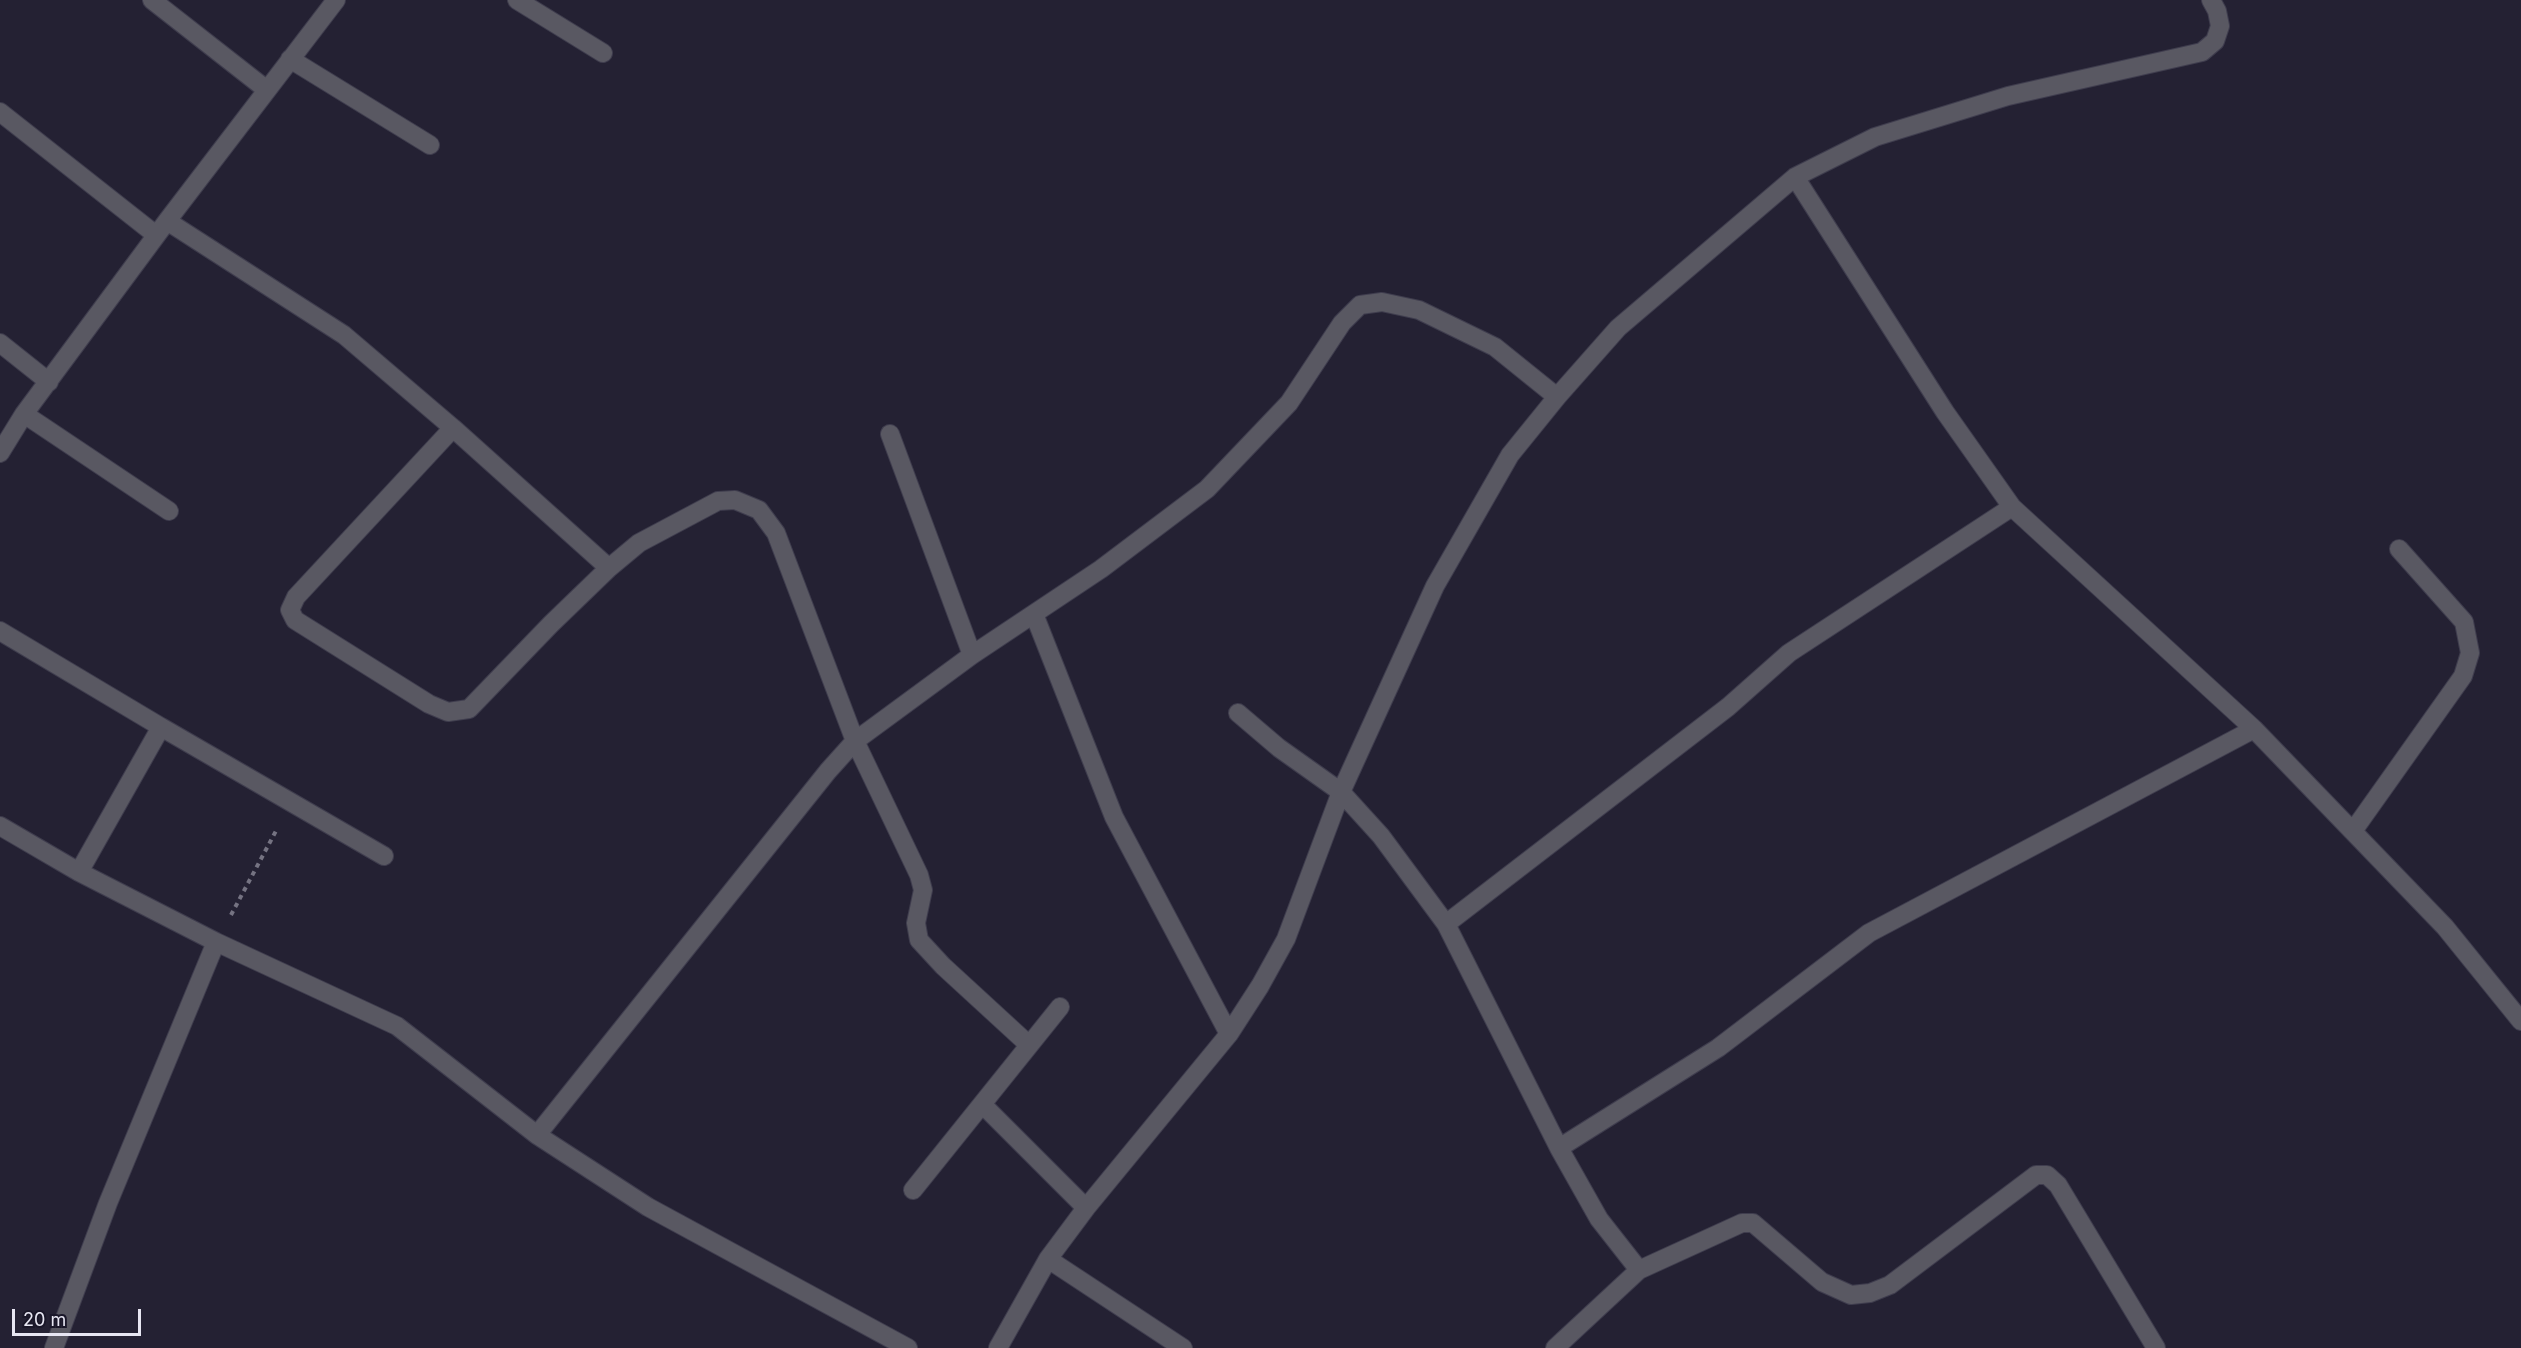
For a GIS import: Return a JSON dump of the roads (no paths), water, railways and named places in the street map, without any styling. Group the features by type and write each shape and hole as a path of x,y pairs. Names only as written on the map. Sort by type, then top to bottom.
{"street":[{"path":"152,0 267,90"},
{"path":"0,453 24,414 161,228 336,0"},
{"path":"517,0 603,53"},
{"path":"998,1348 1048,1259 1086,1208 1229,1034 1260,986 1286,939 1341,792 1435,586 1510,455 1618,328 1795,177 1875,137 2008,96 2202,52 2215,41 2220,26 2217,11 2211,0"},
{"path":"290,59 430,145"},
{"path":"0,112 161,228 345,335 609,568"},
{"path":"1795,177 1945,412 2012,507 2254,729 2445,927 2521,1021"},
{"path":"537,1135 828,771 855,741 972,654 1101,569 1207,489 1289,403 1342,323 1360,305 1382,302 1419,310 1495,347 1557,397"},
{"path":"0,343 49,382"},
{"path":"24,414 169,511"},
{"path":"453,428 296,597 290,610 295,620 429,704 448,712 469,709 551,624 609,568 639,543 718,501 735,500 759,510 776,533 855,741 919,875 922,890 916,923 919,940 943,966 1029,1045"},
{"path":"890,434 972,654"},
{"path":"1446,924 1728,707 1789,653 2012,507"},
{"path":"2353,831 2463,676 2470,652 2464,622 2399,549"},
{"path":"1035,614 1114,817 1229,1034"},
{"path":"0,631 160,727 384,856"},
{"path":"1238,713 1279,748 1341,792 1381,836 1446,924 1559,1148 1599,1218 1639,1270"},
{"path":"79,872 160,727"},
{"path":"1559,1148 1718,1048 1869,933 2254,729"},
{"path":"0,826 79,872 216,942 397,1026 537,1135 648,1207 908,1348"},
{"path":"54,1348 108,1203 216,942"},
{"path":"913,1190 1060,1007"},
{"path":"983,1105 1086,1208"},
{"path":"1555,1348 1639,1270 1733,1227 1753,1223 1822,1282 1851,1295 1870,1293 1890,1285 2036,1175 2047,1175 2058,1185 2156,1348"},
{"path":"1048,1259 1183,1348"}]}
